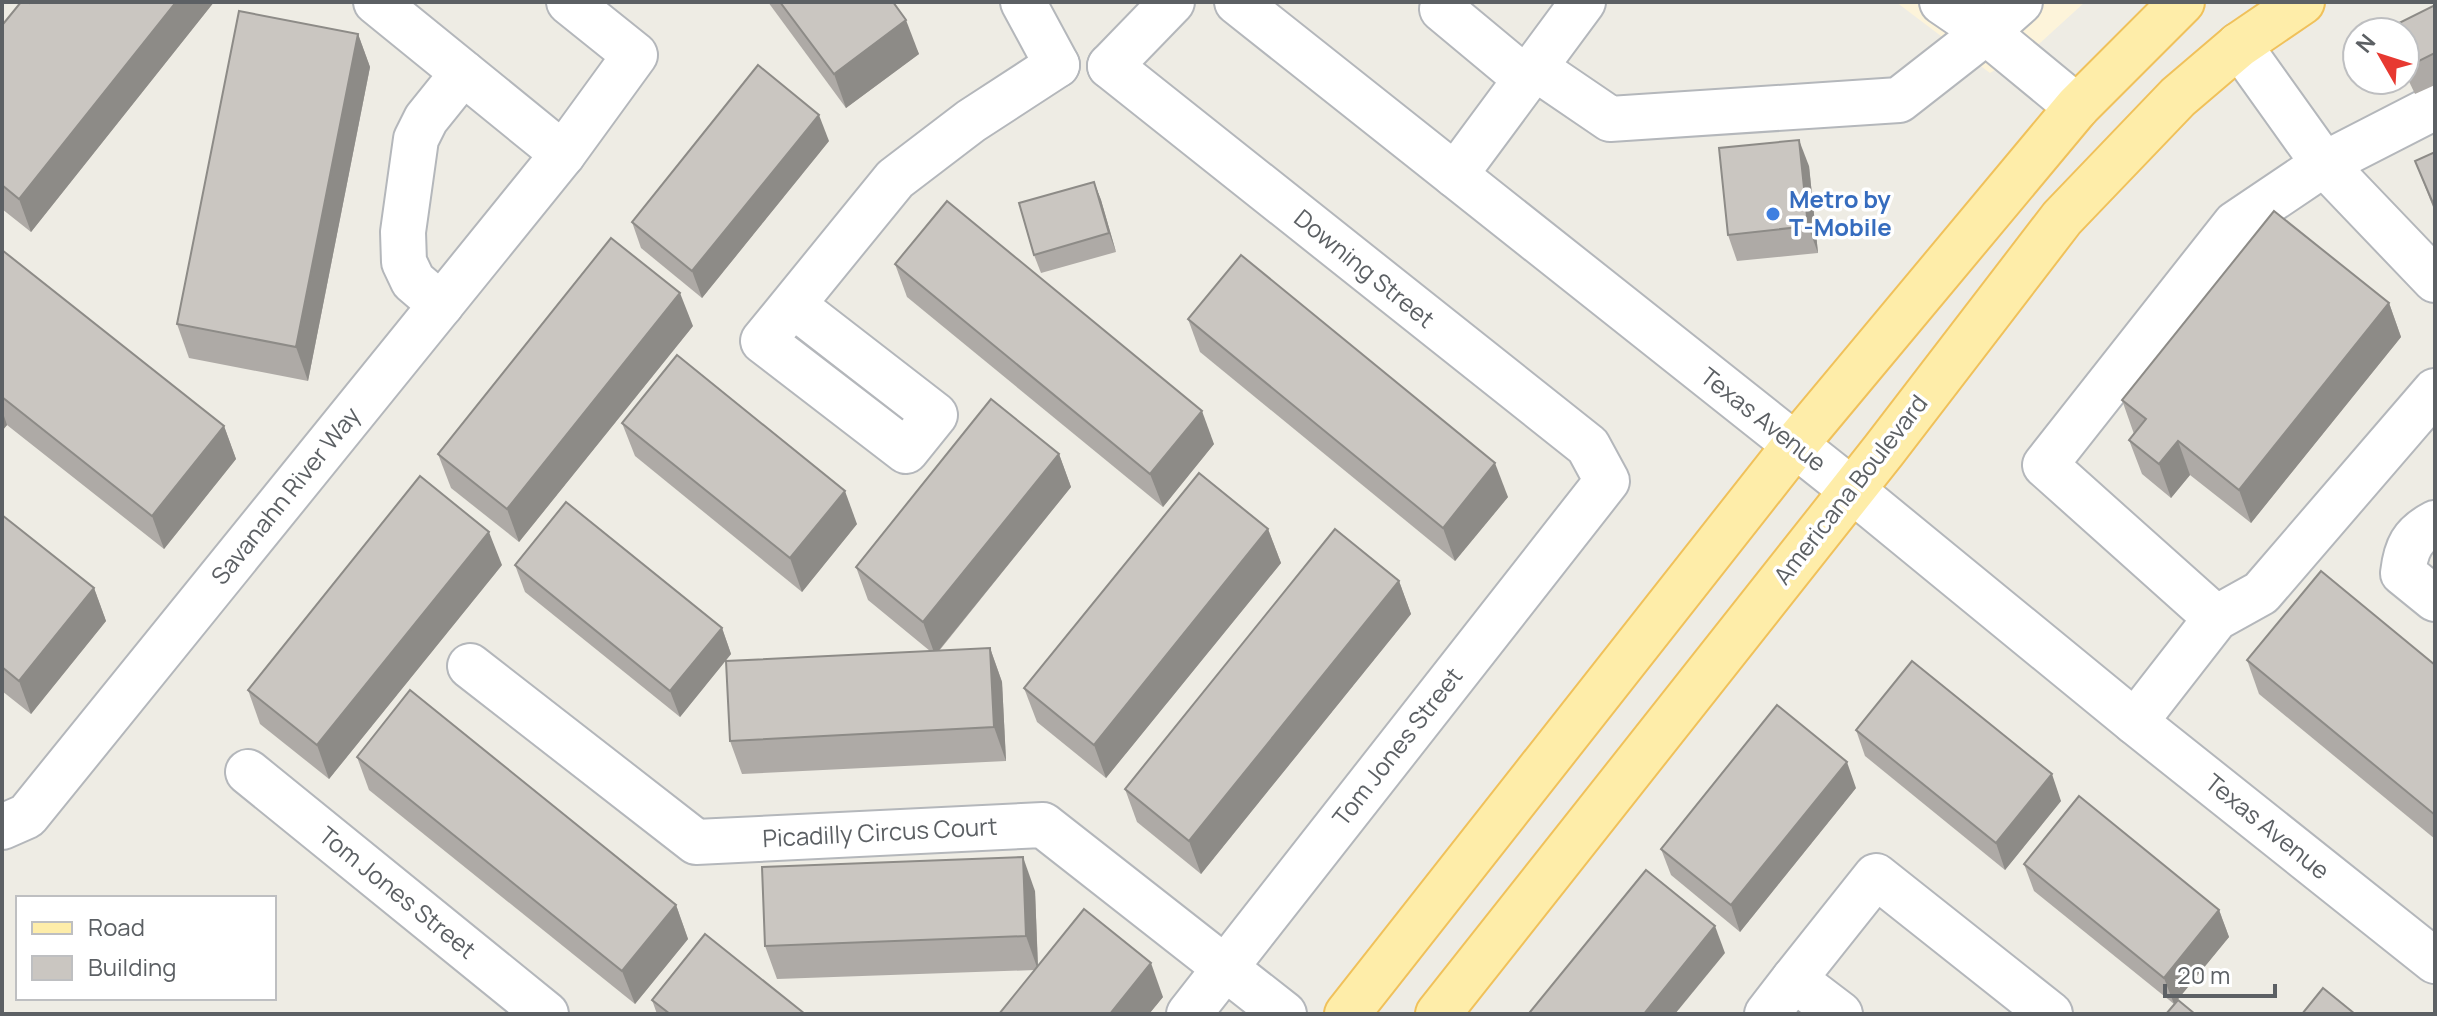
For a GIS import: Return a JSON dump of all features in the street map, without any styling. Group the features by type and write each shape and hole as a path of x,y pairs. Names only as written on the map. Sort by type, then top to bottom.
{"main road":[{"path":"1347,1014 1795,445 2077,107 2182,2"},
{"name":"Americana Boulevard","path":"1438,1014 1852,490 2062,218 2178,97 2239,45 2302,2"}],"street":[{"path":"376,2 563,154"},
{"name":"Savanahn River Way","path":"4,814 27,816 563,154 635,55 569,2"},
{"path":"1023,2 1057,65"},
{"path":"793,305 895,179 971,121 1057,65 1110,66 1172,2"},
{"name":"Texas Avenue","path":"1237,2 1852,490 2135,722 2435,961"},
{"path":"1448,2 1442,9 1530,73 1610,119 1899,100 2020,2"},
{"path":"1455,175 1583,2"},
{"path":"1942,2 1986,32 2077,107"},
{"path":"2239,45 2324,164 2435,280"},
{"name":"Downing Street","path":"1110,66 1588,446 1607,481"},
{"path":"441,305 413,281 404,262 403,232 416,139 426,119 463,73"},
{"path":"2216,618 2045,465 2235,224 2324,164 2435,107"},
{"path":"2135,722 2216,618 2261,593 2435,391"},
{"name":"Tom Jones Street","path":"1189,1014 1607,481"},
{"path":"2435,523 2422,530 2406,548 2403,573 2435,599"},
{"name":"Picadilly Circus Court","path":"470,666 696,842 1043,825 1284,1014"},
{"name":"Tom Jones Street","path":"248,772 546,1014"},
{"path":"1767,1014 1876,876 2050,1014"},
{"path":"1794,979 1840,1014"}],"shaded area":[{"path":"1896,2 2085,2 2040,43 1990,73"}],"building":[{"path":"21,2 176,2 19,199 2,185 2,22"},
{"path":"780,2 893,2 906,20 834,74"},
{"path":"2435,5 2435,53 2421,60 2421,16 2413,16"},
{"path":"239,11 358,34 296,347 177,324"},
{"path":"758,65 819,115 692,271 632,222"},
{"name":"Metro by T-Mobile","path":"1799,140 1808,226 1728,235 1719,148"},
{"path":"2435,152 2435,208 2415,161"},
{"path":"1094,182 1109,233 1034,255 1019,203"},
{"path":"947,201 1202,411 1150,474 895,264"},
{"path":"2274,211 2389,303 2239,490 2178,441 2159,464 2129,440 2146,419 2122,400"},
{"path":"611,238 680,293 507,509 438,454"},
{"path":"2,250 224,426 152,516 2,397"},
{"path":"1241,255 1495,463 1443,528 1188,319"},
{"path":"677,355 845,491 790,558 622,423"},
{"path":"991,399 1059,454 923,622 856,567"},
{"path":"1199,473 1268,529 1094,745 1024,688"},
{"path":"420,476 489,532 317,745 248,690"},
{"path":"566,502 722,628 670,691 515,565"},
{"path":"2,515 94,588 19,681 2,667"},
{"path":"1335,529 1399,581 1189,841 1125,789"},
{"path":"2321,571 2435,665 2435,815 2247,660"},
{"path":"990,648 994,727 730,741 726,661"},
{"path":"1912,661 2052,774 1996,843 1856,730"},
{"path":"410,690 676,905 622,971 357,757"},
{"path":"1777,705 1847,762 1731,905 1661,849"},
{"path":"2079,796 2219,910 2164,978 2024,864"},
{"path":"1023,857 1026,936 765,946 762,867"},
{"path":"1646,870 1715,926 1644,1014 1530,1012"},
{"path":"1084,909 1151,963 1110,1014 999,1014"},
{"path":"705,934 805,1014 670,1014 652,1000"},
{"path":"2323,988 2355,1014 2302,1014"},
{"path":"2178,1000 2195,1014 2166,1014"}],"place":[{"name":"Metro by T-Mobile","path":"1773,214"}]}
